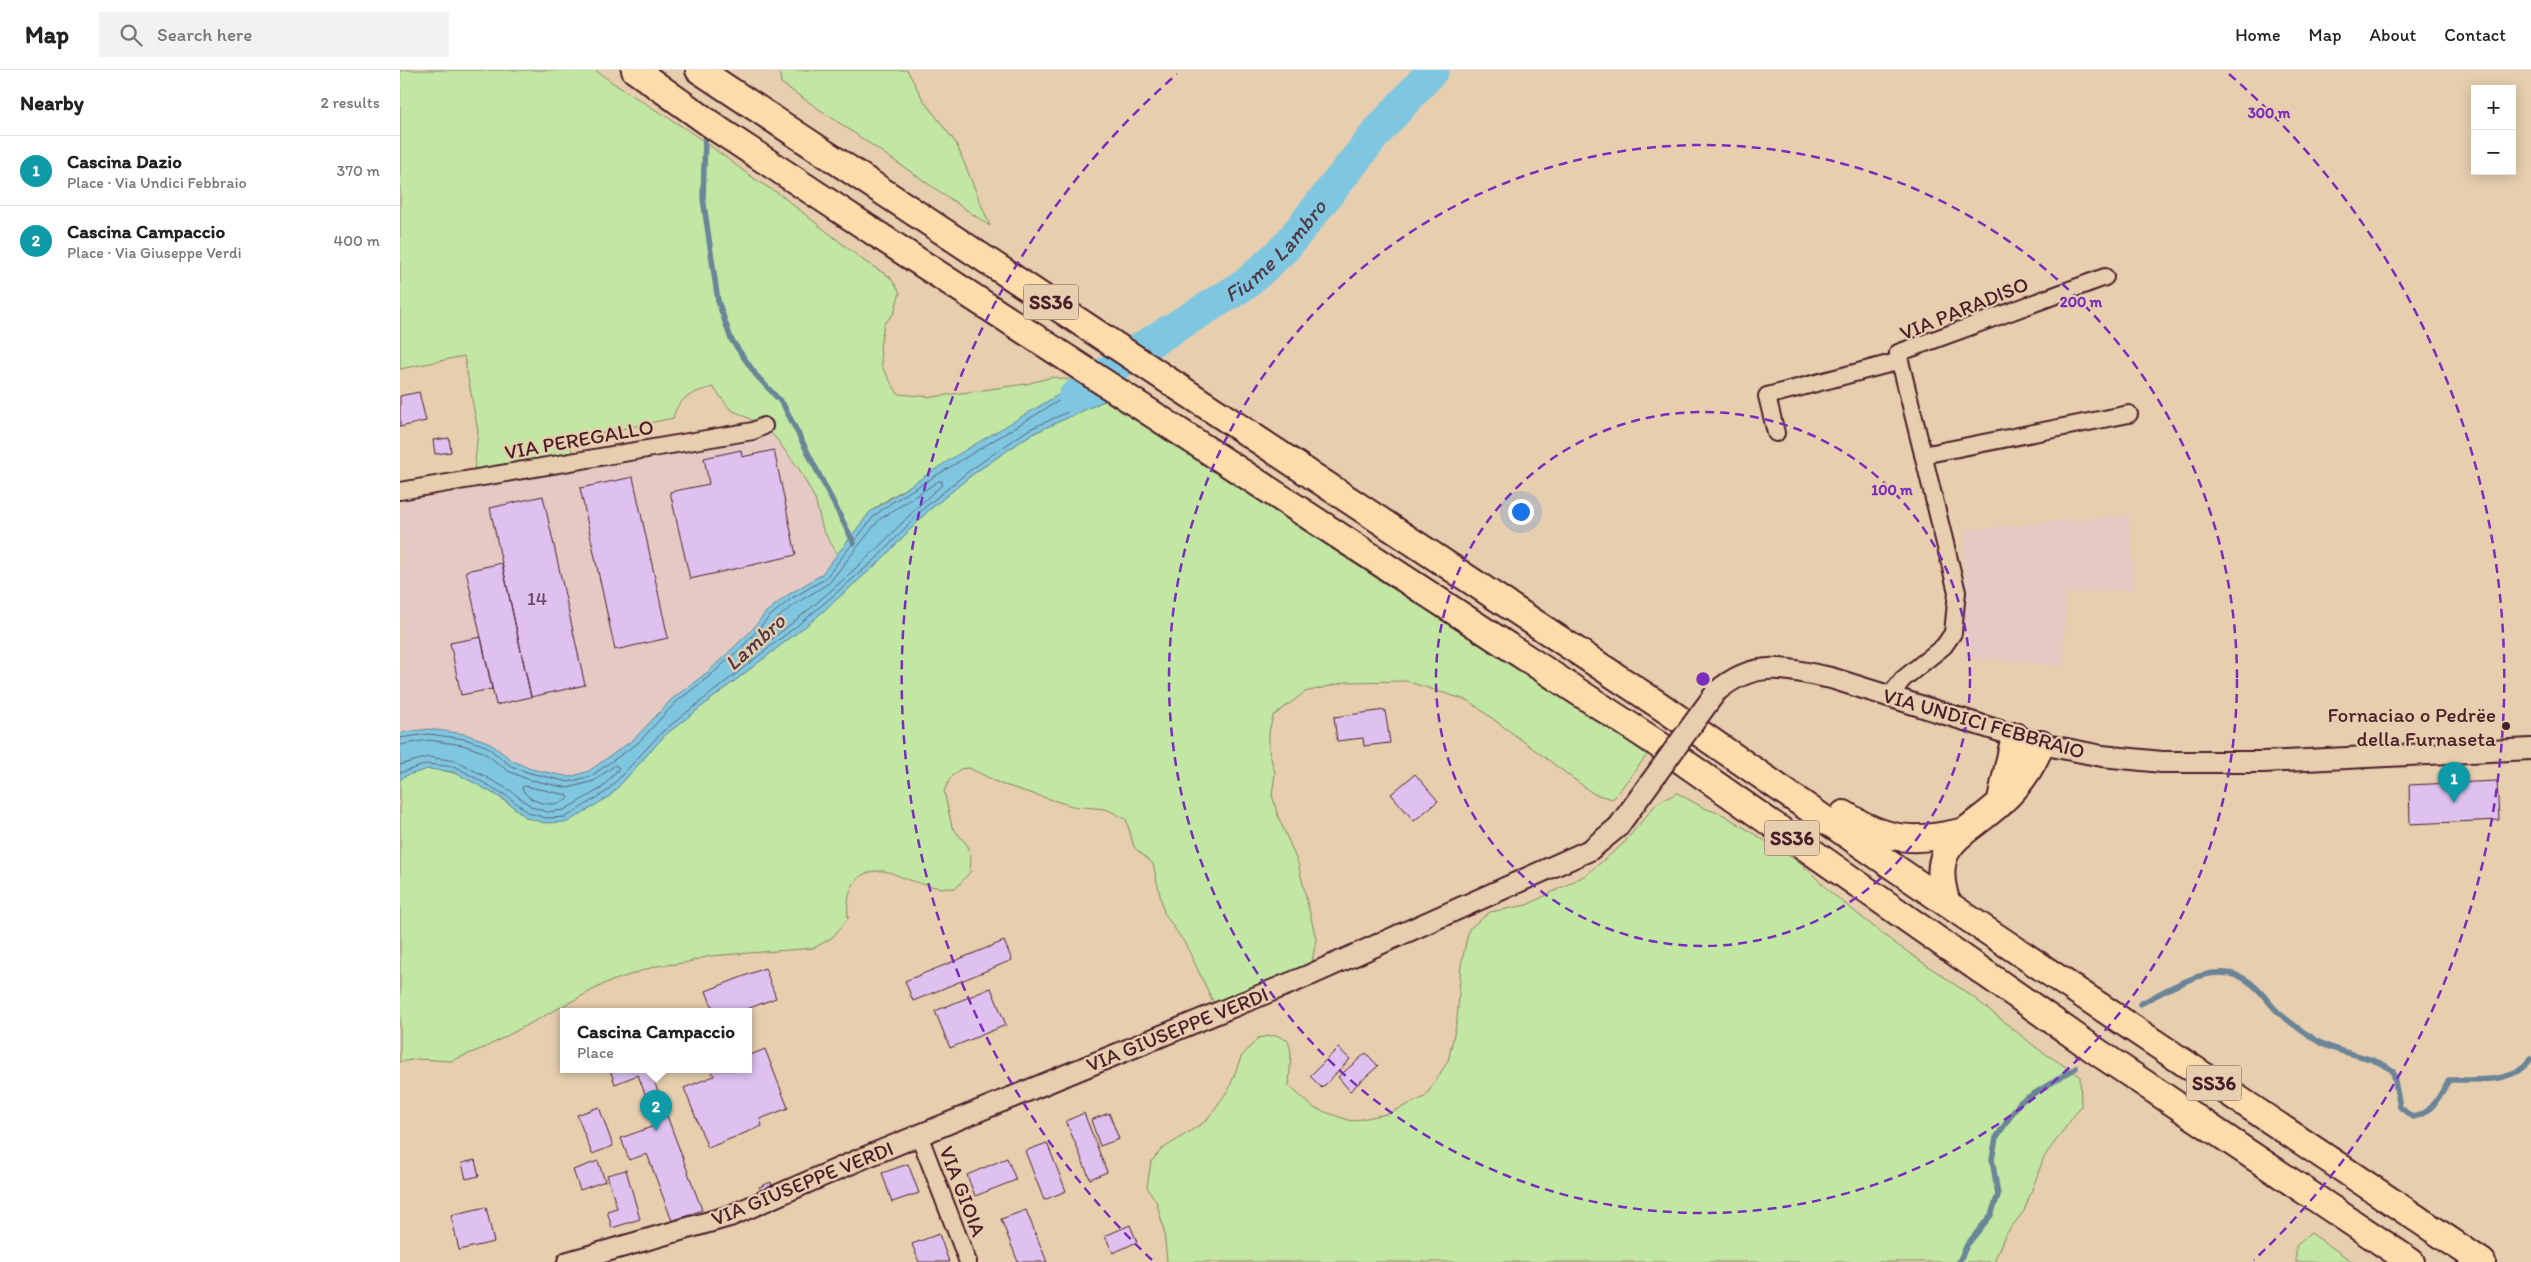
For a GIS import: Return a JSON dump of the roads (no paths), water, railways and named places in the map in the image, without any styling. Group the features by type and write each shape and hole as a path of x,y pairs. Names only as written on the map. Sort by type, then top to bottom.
{"highway":[{"name":"SS36","path":"636,70 719,130 1655,742 2099,1053 2411,1262"},
{"name":"SS36","path":"699,70 1660,705 1946,903 2482,1262"},
{"path":"1660,705 1721,732 1854,820 1879,833 1902,840 1917,840 1961,832"},
{"path":"2000,804 2015,736"},
{"path":"1946,903 1940,883 1940,869 1944,854 1961,832 2000,804 2022,781 2034,762 2041,744"}],"street":[{"name":"VIA PARADISO","path":"1889,697 1903,679 1944,646 1953,633 1957,592 1898,353 2105,277"},
{"name":"VIA PARADISO","path":"1776,433 1767,396 1900,362"},
{"path":"1923,455 2128,414"},
{"name":"VIA PEREGALLO","path":"400,491 754,431 764,426"},
{"name":"VIA UNDICI FEBBRAIO","path":"1716,692 1743,672 1773,669 1831,678 2041,744 2102,756 2162,762 2263,762 2531,749"},
{"name":"VIA GIUSEPPE VERDI","path":"568,1262 607,1257 730,1216 919,1135 1310,975 1590,850 1618,827 1716,692"},
{"name":"VIA GIOIA","path":"919,1135 968,1262"}],"water":[{"name":"Lambro","path":"1080,382 1106,400 1030,435 973,474 928,511 879,562 812,621 665,735 610,796 568,822 545,823 527,818 505,800 454,772 428,769 405,776 400,780 400,735 404,732 429,729 465,734 488,742 513,761 531,769 570,777 589,771 634,739 672,699 709,671 752,630 765,613 789,594 821,575 870,512 957,455"}],"waterway":[{"name":"Fiume Lambro","path":"1074,397 1131,354 1246,284 1285,248 1378,131 1433,70"},
{"path":"705,139 703,198 718,301 731,339 756,375 783,404 854,543"},
{"path":"2140,1004 2196,977 2226,973 2240,977 2257,988 2279,1013 2319,1042 2328,1047 2376,1061 2393,1071 2400,1107 2412,1117 2425,1113 2430,1109 2449,1080 2483,1080 2504,1077 2514,1073 2531,1059"},
{"path":"1959,1262 1967,1245 1991,1215 1998,1195 1992,1159 1996,1138 2020,1102 2076,1068"}],"place":[{"name":"Fornaciao o Pedrëe della Furnaseta","path":"2506,726"},
{"name":"Cascina Dazio","path":"2454,803"},
{"name":"Cascina Campaccio","path":"656,1131"}]}
